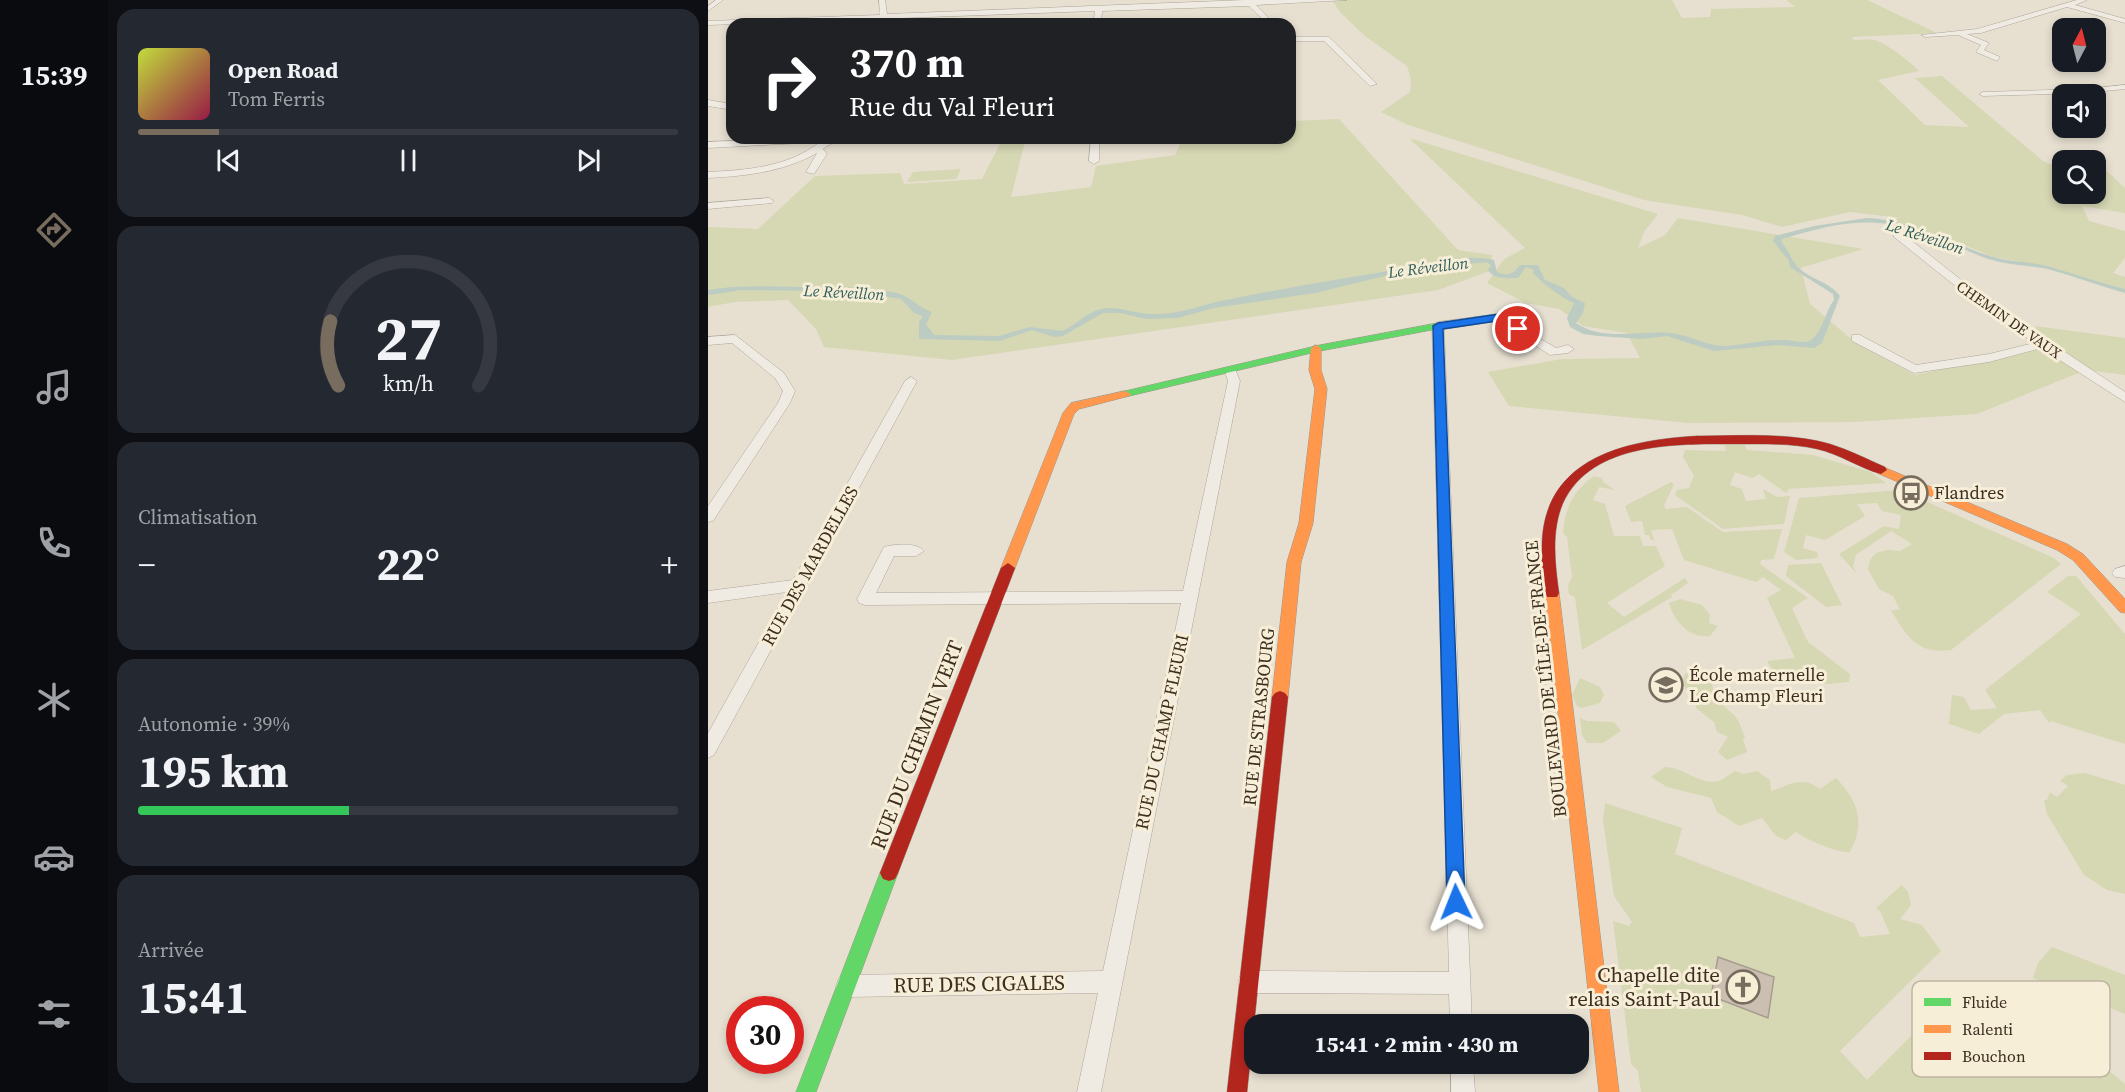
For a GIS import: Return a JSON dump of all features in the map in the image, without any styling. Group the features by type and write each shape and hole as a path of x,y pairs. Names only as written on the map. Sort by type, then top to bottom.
{"street":[{"path":"708,9 720,0"},
{"path":"882,0 884,17"},
{"path":"1125,0 1130,8"},
{"path":"855,18 949,15 1008,9 1099,9 1344,0"},
{"path":"2050,0 2125,21"},
{"path":"1924,35 1961,34 1991,28 2064,4 2084,0"},
{"path":"1248,2 1265,18"},
{"path":"1098,18 1099,9"},
{"path":"945,18 949,15"},
{"path":"949,15 956,18"},
{"path":"708,23 726,22"},
{"path":"1961,34 1986,45 1978,50 1997,58"},
{"path":"1296,39 1326,39 1372,84"},
{"path":"1983,94 2049,93 2125,87"},
{"path":"710,103 726,98"},
{"path":"710,103 726,106"},
{"path":"708,145 729,144"},
{"path":"708,175 775,168 798,160 826,144"},
{"path":"1094,161 1095,144"},
{"path":"811,172 822,153 819,149"},
{"path":"708,206 769,201"},
{"name":"CHEMIN DE VAUX","path":"1898,235 1935,266 2043,344 2125,398"},
{"path":"1231,372 1267,359 1388,333 1499,317 1554,352 1568,349"},
{"path":"1438,326 1461,1014"},
{"path":"1856,338 1914,369 1989,358 2043,344"},
{"path":"708,341 735,339 780,376 789,391 784,403 708,517"},
{"name":"RUE DE STRASBOURG","path":"1237,1092 1294,562 1306,523 1321,389 1315,370 1316,348"},
{"name":"RUE DU CHEMIN VERT","path":"806,1092 932,760 1069,413 1075,406 1217,372 1231,372"},
{"name":"RUE DU CHAMP FLEURI","path":"1089,1092 1234,381 1231,372"},
{"name":"RUE DES MARDELLES","path":"708,750 911,381"},
{"name":"BOULEVARD DE L'ÎLE-DE-FRANCE","path":"1608,1092 1547,553 1547,532 1552,510 1569,484 1590,465 1611,454 1633,446 1662,441 1786,440 1827,447 2062,547 2090,569 2125,608"},
{"path":"916,551 889,551 865,599 1190,597"},
{"path":"708,597 800,585"},
{"name":"RUE DES CIGALES","path":"847,986 1111,982"},
{"path":"1249,982 1460,982"},
{"path":"1462,1074 1463,1092"}],"green space":[{"path":"1332,0 1672,0 1682,18 1710,17 1711,9 1795,7 1787,0 1867,0 1937,33 1852,37 1854,40 1874,40 1885,45 1905,58 1919,71 1878,80 1925,125 1969,127 1915,78 1942,76 2043,161 2052,165 2052,204 2106,204 2106,170 2125,188 2125,213 2082,206 2089,221 2125,231 2125,258 2113,273 2125,277 2125,289 2054,268 1993,257 1945,237 1886,219 1902,218 1850,212 1782,227 1742,215 1644,200 1408,125 1381,112 1410,92 1411,79 1407,66 1365,36 1340,12"},
{"path":"1339,119 1458,250 1492,255 1492,270 1438,290 952,360 824,347 816,329 788,300 735,302 708,307 708,227 758,229 815,176 900,173 904,184 982,179 1000,144 1024,144 1011,197 1091,187 1096,166 1175,155 1180,144 1296,144 1296,121"},
{"path":"1409,138 1658,214 1644,232 1638,248 1665,235 1678,218 1863,249 1801,268 1810,304 1856,343 1915,375 2044,348 2035,326 2125,338 2125,375 2086,370 1977,414 1855,422 1688,423 1509,406 1488,372 1562,359 1640,358 1627,333 1583,326 1559,309 1526,303 1487,283 1504,259 1525,248"},
{"path":"961,169 956,179 907,182 913,172"},
{"path":"1725,445 1745,445 1747,450 1813,455 1871,472 1886,483 1789,489 1786,493 1759,474 1752,478 1735,472 1730,485 1742,489 1746,501 1766,499 1763,489 1777,497 1790,496 1784,524 1723,529 1675,495 1677,490 1689,488 1694,476 1683,457 1685,450 1726,451"},
{"path":"1594,476 1602,478 1603,482 1615,490 1599,487 1593,500 1605,504 1614,536 1640,536 1643,546 1656,546 1665,566 1607,603 1624,617 1685,578 1688,583 1671,595 1672,597 1582,650 1575,597 1569,594 1568,586 1572,577 1567,537 1563,533 1568,507 1581,487"},
{"path":"1671,482 1674,484 1664,506 1666,509 1687,507 1723,532 1782,529 1774,559 1761,560 1760,564 1808,598 1792,608 1808,642 1850,674 1849,682 1827,684 1772,669 1767,661 1795,658 1767,598 1781,590 1763,577 1756,582 1684,560 1672,529 1651,530 1654,540 1651,540 1649,535 1645,535 1642,521 1631,522 1625,506"},
{"path":"1900,490 2054,558 2061,564 1951,650 1930,650 1921,646 1914,642 1902,628 1891,610 1900,610 1893,596 1879,589 1868,569 1870,560 1876,553 1888,550 1900,551 1912,544 1891,531 1856,555 1853,566 1857,574 1839,554 1884,526 1899,529 1901,515 1882,511 1877,503 1857,504 1865,516 1825,540 1806,535 1803,548 1817,552 1818,558 1796,560 1784,552 1799,498"},
{"path":"1821,563 1842,605 1826,607 1786,576 1788,565"},
{"path":"2068,576 2076,576 2125,634 2125,744 2050,721 2050,724 2040,710 2004,714 1979,734 1949,724 1952,695 1964,697 1971,710 1997,708 1985,690 2081,614 2047,592"},
{"path":"1680,599 1702,605 1710,615 1709,623 1718,626 1710,636 1696,635 1679,623 1669,603"},
{"path":"1697,671 1712,680 1716,696 1734,715 1745,737 1743,740 1747,752 1727,760 1718,752 1728,737 1717,732 1714,722 1696,708 1696,702 1682,683 1685,674"},
{"path":"1580,678 1600,687 1604,695 1600,703 1582,708 1577,706 1572,695"},
{"path":"1580,718 1587,721 1614,722 1621,731 1603,743 1587,743 1582,735"},
{"path":"1665,767 1711,782 1720,780 1735,771 1744,774 1757,771 1770,780 1771,791 1801,782 1807,782 1820,789 1836,778 1850,795 1857,812 1858,831 1855,841 1850,852 1845,852 1822,845 1796,832 1786,840 1776,836 1762,818 1739,826 1717,812 1711,798 1667,787 1651,777"},
{"path":"2085,773 2125,785 2125,894 2107,890 2084,875 2047,814 2044,800 2047,800 2050,792 2057,797 2068,786 2060,781 2067,775"},
{"path":"1605,803 1682,828 1675,854 1854,923 1860,937 1890,934 1880,911 1876,908 1902,885 1908,892 1911,905 1900,919 1922,925 1941,951 1840,1051 1867,1080 1912,1035 1912,1077 2104,1078 2110,1077 2110,1072 2125,1084 2125,1092 1641,1092 1638,1071 1631,1064 1613,921 1629,926 1632,922 1614,896 1603,821"},
{"path":"2052,947 2125,975 2125,1014 2110,1008 2110,981 2041,981 2033,978 2038,963"}],"water":[{"path":"1867,218 1883,219 1914,227 1990,256 2046,266 2125,289 2125,293 2051,270 1992,260 1920,231 1862,222 1825,227 1781,241 1802,270 1840,296 1822,343 1814,348 1778,345 1714,351 1667,336 1642,339 1583,334 1570,327 1567,318 1574,303 1547,285 1533,273 1534,270 1526,267 1518,278 1502,278 1488,270 1491,265 1486,262 1409,270 1315,293 1214,308 1178,318 1146,319 1121,313 1103,313 1063,336 1054,337 1032,330 1000,341 919,339 919,322 923,316 914,313 901,299 850,291 728,290 708,293 708,290 753,286 844,287 884,291 904,296 932,312 926,324 934,335 999,336 1030,327 1062,331 1090,313 1106,308 1150,314 1169,313 1245,296 1450,259 1480,258 1494,260 1497,272 1504,274 1513,272 1520,265 1538,265 1545,280 1564,288 1572,297 1585,303 1583,313 1576,323 1598,332 1610,334 1671,333 1725,346 1777,340 1805,342 1811,340 1818,332 1834,300 1833,294 1790,267 1789,261 1773,241 1775,236 1814,226"}],"building":[{"name":"Chapelle dite relais Saint-Paul","path":"1718,957 1774,977 1768,1018 1711,996"}],"waterway":[{"name":"Le Réveillon","path":"708,293 736,289"}],"traffic: fast":[{"path":"1125,394 1320,348 1438,326"},
{"path":"806,1092 889,873"}],"traffic: slow":[{"path":"1280,697 1294,562 1306,523 1321,389 1315,370 1316,348"},
{"path":"1008,568 1069,413 1075,406 1125,394"},
{"path":"1881,470 2062,547 2078,557 2125,608"},
{"path":"1552,593 1609,1092"}],"traffic: jam":[{"path":"1552,593 1548,541 1552,516 1557,504 1563,492 1579,474 1599,460 1621,451 1646,445 1697,440 1786,441 1833,449 1881,470"},
{"path":"889,873 1008,568"},
{"path":"1237,1092 1280,697"}],"place":[{"name":"Flandres","path":"1911,493"},
{"name":"École maternelle Le Champ Fleuri","path":"1666,685"},
{"name":"Chapelle dite relais Saint-Paul","path":"1743,987"}],"route":[{"path":"1456,902 1438,326 1499,317 1518,329"}]}
